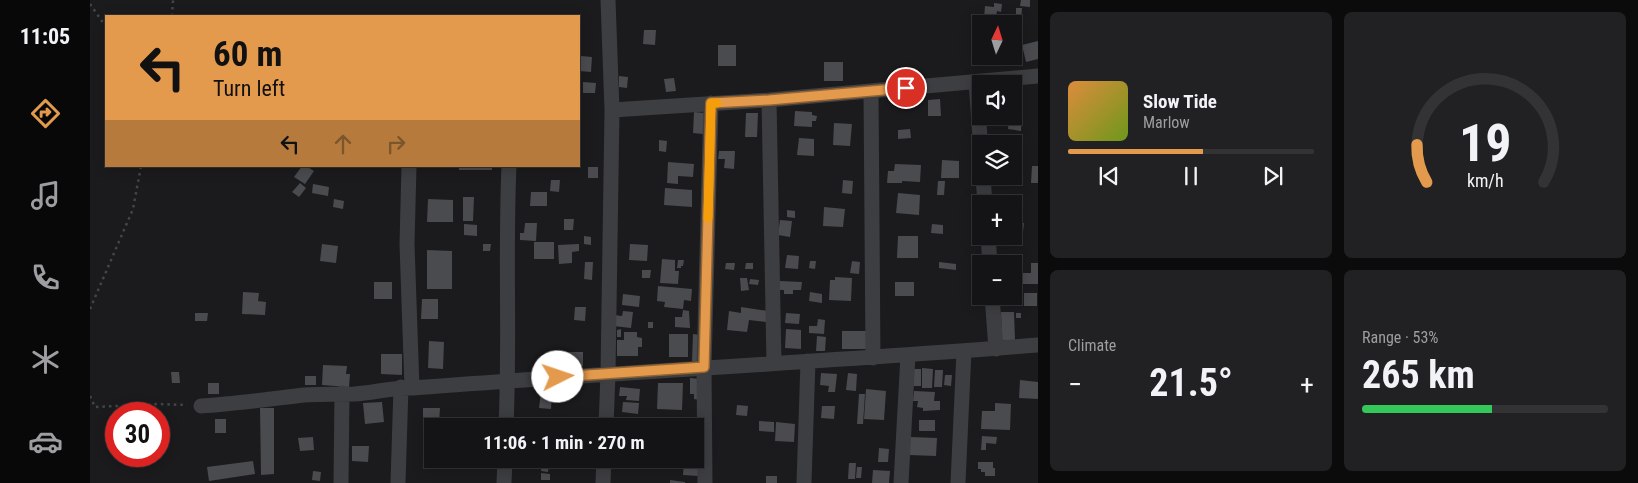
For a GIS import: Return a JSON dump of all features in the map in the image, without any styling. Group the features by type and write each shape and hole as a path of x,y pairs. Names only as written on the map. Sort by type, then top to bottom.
{"street":[{"path":"606,418 612,110 608,0"},
{"path":"1022,78 1038,76"},
{"path":"612,110 769,100 972,82"},
{"path":"871,91 874,358"},
{"path":"769,100 774,363"},
{"path":"705,483 704,367 711,103"},
{"path":"398,483 406,388 409,167"},
{"path":"506,418 508,380 507,206 509,167"},
{"path":"993,305 996,349"},
{"path":"200,406 508,380 874,358 1038,345"},
{"path":"958,483 964,351"},
{"path":"901,483 908,355"},
{"path":"804,483 808,361"},
{"path":"341,483 342,393"},
{"path":"504,483 505,468"},
{"path":"603,483 604,468"}],"path":[{"path":"172,15 173,0"},
{"path":"90,4 105,26"},
{"path":"90,309 133,209 141,167"},
{"path":"90,396 95,407 158,404 200,406"}],"building":[{"path":"1021,0 1030,0 1030,7 1020,6"},
{"path":"994,3 1002,4 1001,12 997,11 996,15 984,15 985,6 994,7"},
{"path":"1016,8 1022,8 1021,15 1016,15"},
{"path":"644,30 656,30 655,45 643,44"},
{"path":"1038,41 1038,59 1026,62 1022,45"},
{"path":"718,45 736,45 736,66 718,66"},
{"path":"581,56 592,57 591,72 580,71"},
{"path":"824,62 843,62 843,81 824,81"},
{"path":"619,76 628,77 627,88 619,87"},
{"path":"674,78 676,91 666,92 664,79"},
{"path":"583,82 596,83 595,93 583,93"},
{"path":"940,99 941,116 928,116 928,100"},
{"path":"795,111 812,112 812,115 817,116 816,121 812,121 812,127 794,126"},
{"path":"694,112 704,113 703,134 693,133"},
{"path":"746,113 758,113 757,137 745,137"},
{"path":"834,123 852,124 850,146 833,145"},
{"path":"1008,125 1021,125 1021,131 1008,129"},
{"path":"910,129 911,138 898,139 898,130"},
{"path":"799,138 814,139 814,156 797,155"},
{"path":"659,140 667,141 666,152 659,151"},
{"path":"719,151 735,151 734,169 724,168 725,159 718,159"},
{"path":"942,160 959,161 959,178 941,178"},
{"path":"668,162 694,164 693,177 678,176 678,184 667,183"},
{"path":"895,164 921,165 920,182 902,181 902,183 887,183 888,171 894,171"},
{"path":"1032,166 1038,166 1038,183 1031,183"},
{"path":"301,167 308,167 314,171 305,184 294,177"},
{"path":"459,167 492,167 492,170 459,170"},
{"path":"588,167 598,167 598,178 588,178"},
{"path":"551,180 560,180 559,192 550,191"},
{"path":"843,180 853,181 852,194 842,193"},
{"path":"938,181 945,181 944,195 937,195"},
{"path":"300,183 306,188 299,197 292,192"},
{"path":"313,184 329,187 328,196 312,193"},
{"path":"665,188 692,190 692,207 664,205"},
{"path":"531,192 547,192 547,206 530,206"},
{"path":"898,193 920,195 919,215 896,213"},
{"path":"463,197 474,197 473,221 463,221"},
{"path":"334,199 344,201 343,209 333,207"},
{"path":"428,199 453,200 453,222 427,222"},
{"path":"824,207 845,209 843,227 823,226"},
{"path":"787,210 795,211 795,218 787,217"},
{"path":"564,219 574,219 573,230 564,230"},
{"path":"780,220 792,221 790,237 778,235"},
{"path":"525,223 537,223 536,241 520,240 520,233 524,233"},
{"path":"1022,223 1024,223 1022,241"},
{"path":"464,224 477,225 477,236 464,235"},
{"path":"932,224 943,225 943,234 931,233"},
{"path":"584,236 591,237 591,245 584,244"},
{"path":"898,236 918,236 918,258 897,258"},
{"path":"534,242 554,242 554,259 534,259"},
{"path":"322,244 338,246 336,263 320,261"},
{"path":"483,244 491,244 490,251 483,251"},
{"path":"579,244 579,251 572,252 572,263 559,264 558,245"},
{"path":"630,244 648,245 647,261 629,260"},
{"path":"427,250 452,251 452,289 427,289"},
{"path":"787,255 799,256 798,269 785,268"},
{"path":"662,259 675,260 675,271 679,271 678,284 660,283"},
{"path":"678,260 684,260 681,268 677,268"},
{"path":"810,261 816,261 815,269 809,268"},
{"path":"852,261 860,262 859,274 850,273"},
{"path":"585,262 593,262 592,280 584,279"},
{"path":"939,262 956,264 956,270 939,268"},
{"path":"726,263 735,263 734,270 725,269"},
{"path":"746,263 753,263 753,269 745,269"},
{"path":"1031,263 1038,263 1038,284 1022,284 1022,273 1031,273"},
{"path":"642,270 651,270 650,278 642,278"},
{"path":"835,277 852,278 851,301 829,300 830,280 835,280"},
{"path":"740,278 747,278 749,290 741,291"},
{"path":"750,279 759,280 758,285 749,284"},
{"path":"780,281 802,282 801,290 793,290 793,294 784,294 784,290 780,290"},
{"path":"374,282 392,282 392,299 374,299"},
{"path":"895,282 914,282 914,296 895,296"},
{"path":"658,286 692,289 691,301 684,300 683,309 664,307 665,302 657,301"},
{"path":"243,292 259,293 258,301 266,302 265,315 242,314"},
{"path":"810,292 822,294 822,303 809,301"},
{"path":"1024,293 1037,293 1037,306 1024,306"},
{"path":"623,294 640,296 639,307 622,305"},
{"path":"422,299 438,299 438,319 421,319"},
{"path":"575,307 586,307 585,321 574,320"},
{"path":"741,307 768,311 766,322 749,320 747,332 727,330 729,311 741,313"},
{"path":"683,310 689,311 690,328 675,327 675,317 682,317"},
{"path":"623,311 633,312 631,328 613,326 614,315 622,316"},
{"path":"1001,312 1014,312 1015,340 1002,340"},
{"path":"195,313 208,313 207,321 195,321"},
{"path":"786,313 800,314 799,324 785,323"},
{"path":"1016,313 1021,313 1021,318 1016,318"},
{"path":"818,319 825,320 824,334 809,333 809,326 817,326"},
{"path":"648,322 653,322 653,328 648,328"},
{"path":"621,329 621,337 617,337 617,330"},
{"path":"786,329 801,330 801,349 785,348"},
{"path":"842,331 868,331 867,349 842,349"},
{"path":"624,332 637,332 637,337 642,338 642,347 638,347 638,356 617,356 617,340 624,340"},
{"path":"669,334 688,334 688,357 669,357"},
{"path":"693,334 701,335 700,361 692,361"},
{"path":"817,336 826,337 825,351 816,351"},
{"path":"429,341 444,342 443,369 428,368"},
{"path":"561,352 583,352 583,366 561,366"},
{"path":"381,354 402,354 402,375 381,374"},
{"path":"323,365 347,366 346,374 350,374 349,387 322,385"},
{"path":"922,368 933,369 932,388 922,388"},
{"path":"913,369 921,369 921,386 912,386"},
{"path":"935,370 943,370 942,387 934,387"},
{"path":"171,372 179,372 180,383 172,383"},
{"path":"821,373 837,374 835,392 828,392 829,386 820,385"},
{"path":"848,373 857,374 856,391 846,390"},
{"path":"945,375 952,375 951,386 944,385"},
{"path":"305,376 316,376 316,385 305,385"},
{"path":"690,378 700,379 700,400 694,399 694,394 690,394"},
{"path":"1020,380 1038,382 1038,399 1019,398"},
{"path":"208,383 219,383 219,394 208,394"},
{"path":"658,383 683,383 682,410 657,409"},
{"path":"620,387 640,389 639,401 626,400 627,396 619,396"},
{"path":"866,389 886,391 884,420 864,419"},
{"path":"914,391 935,392 934,401 940,401 940,410 923,411 923,408 917,407 918,401 913,401"},
{"path":"541,392 552,393 551,409 539,408"},
{"path":"859,394 865,394 863,424 857,424"},
{"path":"382,402 384,422 365,424 363,403"},
{"path":"623,402 639,403 638,414 622,412"},
{"path":"995,403 1011,404 1010,430 981,429 982,411 995,411"},
{"path":"737,405 748,406 747,416 736,415"},
{"path":"822,406 835,406 834,419 821,418"},
{"path":"260,408 274,408 274,474 261,475"},
{"path":"423,408 440,408 439,418 424,418 423,422"},
{"path":"215,419 226,419 226,433 215,433"},
{"path":"919,420 935,420 935,431 919,431"},
{"path":"759,421 774,422 774,432 759,431"},
{"path":"776,422 795,424 794,442 775,441"},
{"path":"982,436 997,437 996,444 986,443 986,450 981,450"},
{"path":"313,437 314,450 300,451 298,438"},
{"path":"910,437 937,438 936,456 909,455"},
{"path":"352,446 369,446 368,462 352,461"},
{"path":"879,448 889,449 888,462 878,462"},
{"path":"253,461 255,474 209,481 207,467"},
{"path":"978,462 993,462 995,476 985,476 985,472 981,472 981,469 978,469"},
{"path":"849,463 856,463 855,479 848,479"},
{"path":"857,467 862,467 861,478 856,478"},
{"path":"541,468 548,468 548,472 541,471"},
{"path":"683,468 700,468 699,476 683,475"},
{"path":"873,470 890,471 889,483 872,483"},
{"path":"313,471 321,472 320,481 312,480"},
{"path":"541,473 550,474 550,480 541,480"},
{"path":"766,476 777,476 777,483 766,483"},
{"path":"670,480 685,482 685,483 670,483"}],"slow traffic":[{"path":"708,218 711,103 717,103"}],"route":[{"path":"558,377 704,367 711,103 906,88"}]}
